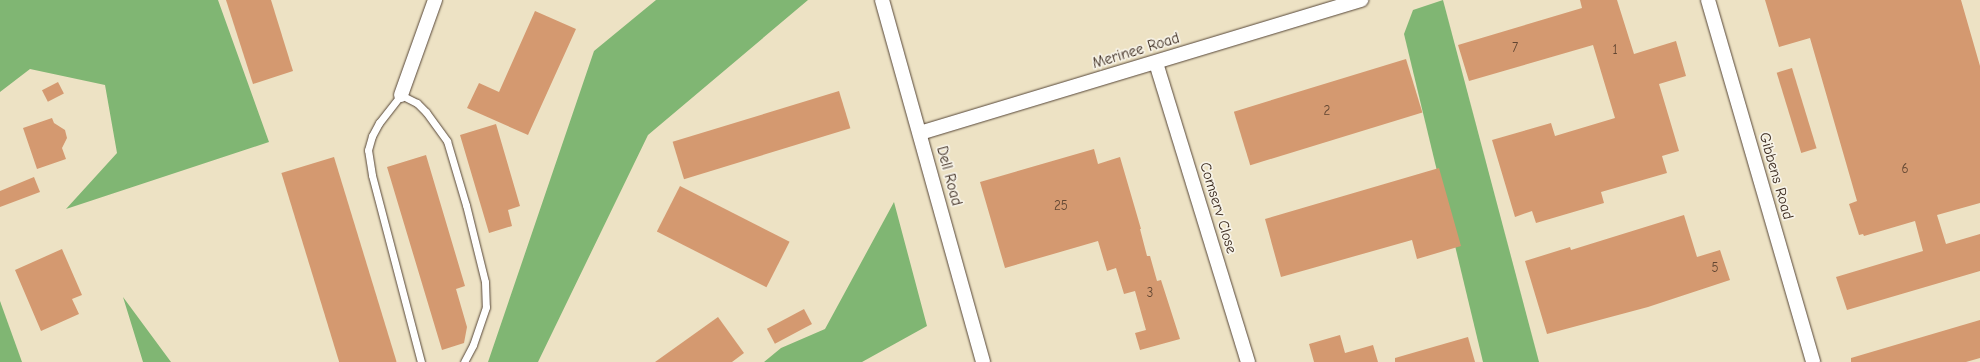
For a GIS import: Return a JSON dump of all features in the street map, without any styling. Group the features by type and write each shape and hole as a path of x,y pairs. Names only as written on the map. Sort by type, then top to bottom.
{"street":[{"path":"401,95 435,0"},
{"name":"Dell Road","path":"882,0 920,133 982,362"},
{"name":"Merinee Road","path":"920,133 1361,0"},
{"name":"Gibbens Road","path":"1708,0 1813,362"},
{"name":"Comserv Close","path":"1156,63 1248,362"}],"lane":[{"path":"421,362 372,175 368,150 372,136 379,123 401,95 417,103 426,112 447,141 466,205 485,282 486,308 473,345 464,362"}],"green space":[{"path":"0,0 218,0 269,142 66,209 117,153 105,85 30,69 0,92"},
{"path":"656,0 808,0 648,135 538,362 488,362 594,51"},
{"path":"1443,0 1539,362 1483,362 1404,34 1413,10"},
{"path":"894,202 927,326 862,362 764,362 781,348 825,329"},
{"path":"123,297 171,362 143,362"},
{"path":"0,301 22,362 0,362"}],"building":[{"path":"226,0 271,0 293,71 253,84"},
{"path":"1580,0 1617,0 1634,54 1676,41 1686,76 1659,84 1679,151 1662,156 1667,173 1601,192 1604,203 1536,223 1532,211 1515,217 1492,140 1551,123 1555,136 1615,118 1593,45 1469,81 1458,45 1582,8"},
{"path":"1765,0 1961,0 1980,66 1980,203 1937,215 1946,244 1980,234 1980,271 1847,310 1836,277 1923,251 1915,221 1864,236 1863,234 1859,235 1849,204 1857,201 1810,38 1779,47"},
{"path":"535,11 576,29 528,135 467,108 479,83 499,92"},
{"path":"1406,59 1422,113 1250,165 1234,112"},
{"path":"1792,68 1817,148 1801,153 1777,73"},
{"path":"58,82 64,94 48,102 42,90"},
{"path":"839,91 850,128 684,179 673,142"},
{"path":"52,118 54,123 65,130 67,138 62,148 66,159 37,169 23,128"},
{"path":"496,124 520,206 508,210 512,226 489,233 460,135"},
{"path":"1094,149 1098,164 1120,157 1141,229 1147,256 1150,256 1157,281 1161,280 1180,339 1140,350 1135,333 1146,330 1135,291 1124,294 1116,268 1107,271 1098,241 1005,268 980,182"},
{"path":"426,155 465,286 456,289 467,327 464,343 442,350 387,167"},
{"path":"334,157 397,362 339,362 281,173"},
{"path":"1439,168 1461,246 1417,259 1412,240 1281,277 1265,219"},
{"path":"34,177 40,192 0,207 0,191"},
{"path":"680,186 790,242 766,287 657,231"},
{"path":"1684,215 1697,257 1720,250 1730,280 1648,307 1547,334 1525,261 1570,247 1571,250"},
{"path":"62,249 82,295 72,299 79,314 41,331 15,270"},
{"path":"804,309 812,324 775,344 767,329"},
{"path":"718,317 744,353 732,362 655,362"},
{"path":"1980,320 1980,358 1966,362 1851,362 1851,358"},
{"path":"1340,335 1345,353 1373,345 1378,362 1314,362 1309,344"},
{"path":"1468,337 1475,362 1395,362 1395,358"}]}
